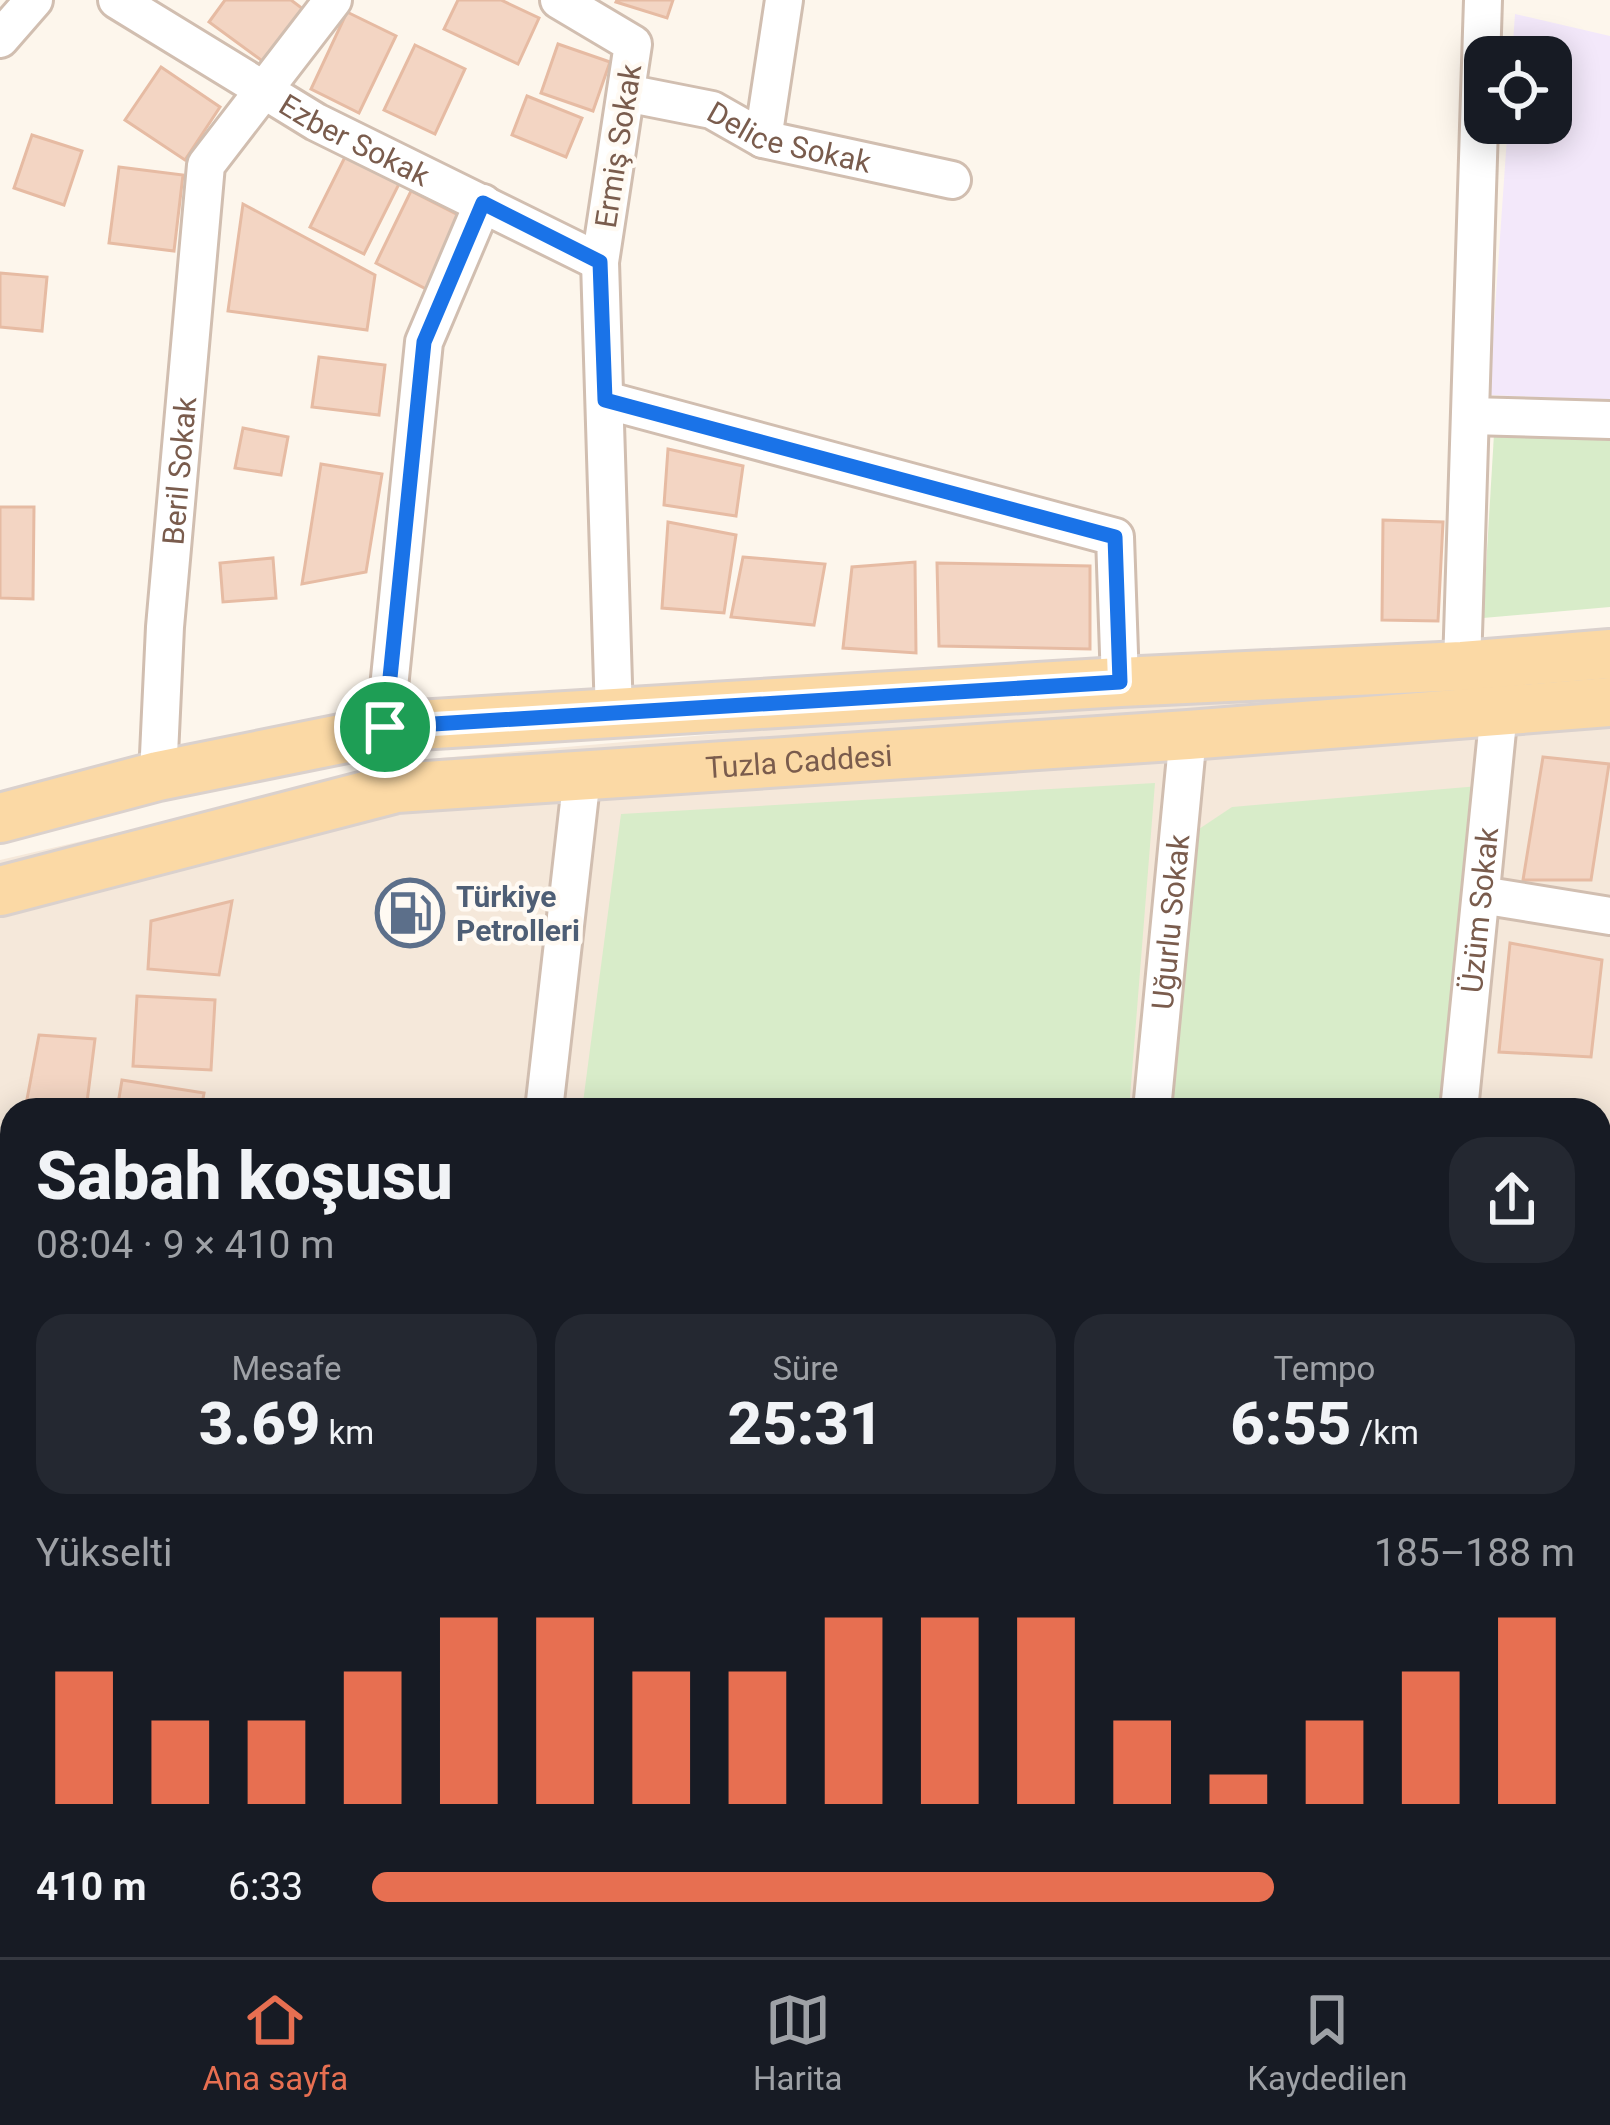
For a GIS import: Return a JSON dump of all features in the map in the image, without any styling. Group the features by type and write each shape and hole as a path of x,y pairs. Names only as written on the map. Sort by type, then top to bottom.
{"main road":[{"name":"Tuzla Caddesi","path":"0,818 158,776 385,727 1610,654"},
{"name":"Tuzla Caddesi","path":"0,891 397,788 1610,702"}],"street":[{"path":"0,39 34,0"},
{"name":"Ezber Sokak","path":"117,0 316,122 600,262"},
{"path":"265,89 333,0"},
{"name":"Ermiş Sokak","path":"559,0 633,44 600,262 614,715"},
{"path":"764,140 784,0"},
{"path":"1462,666 1483,0"},
{"name":"Beril Sokak","path":"158,776 165,627 206,165 265,89"},
{"name":"Delice Sokak","path":"626,93 712,110 764,140 952,180"},
{"path":"385,727 424,342 483,203"},
{"path":"605,400 1115,537 1120,682"},
{"path":"1470,416 1610,420"},
{"name":"Üzüm Sokak","path":"1460,1098 1499,711"},
{"name":"Uğurlu Sokak","path":"1153,1098 1188,735"},
{"path":"545,1098 582,776"},
{"path":"1480,895 1610,916"}],"shaded area":[{"path":"1515,14 1610,36 1610,400 1489,395 1507,144 1572,144 1572,36 1513,36"},
{"path":"1610,668 1610,1098 0,1098 0,860 440,758 1304,683"}],"green space":[{"path":"1494,434 1610,438 1610,607 1483,618"},
{"path":"1155,783 1130,1098 584,1098 621,814"},
{"path":"1491,785 1454,1098 1171,1098 1199,829 1232,807"}],"building":[{"path":"225,0 291,0 303,9 265,63 209,22"},
{"path":"458,0 501,0 539,18 518,64 444,29"},
{"path":"617,0 673,0 667,18"},
{"path":"347,12 396,36 359,113 311,89"},
{"path":"558,44 610,62 593,111 541,93"},
{"path":"415,45 465,69 435,134 384,110"},
{"path":"161,67 220,107 185,160 125,120"},
{"path":"527,96 582,118 566,157 512,135"},
{"path":"32,135 82,151 64,205 14,188"},
{"path":"346,155 400,182 364,254 310,227"},
{"path":"119,167 183,175 174,251 109,243"},
{"path":"411,191 464,218 428,290 376,263"},
{"path":"243,204 375,275 367,330 228,311"},
{"path":"0,273 47,277 42,331 0,327"},
{"path":"319,357 385,365 379,415 312,407"},
{"path":"243,428 288,437 281,475 235,468"},
{"path":"668,449 743,466 736,516 664,505"},
{"path":"321,464 382,474 366,572 302,584"},
{"path":"0,507 34,507 33,599 0,598"},
{"path":"1383,520 1443,522 1438,621 1382,620"},
{"path":"668,522 736,535 724,613 662,608"},
{"path":"743,557 825,564 814,625 731,617"},
{"path":"273,558 276,598 223,602 220,563"},
{"path":"915,562 916,653 843,648 852,567"},
{"path":"937,563 1090,566 1090,649 939,646"},
{"path":"1543,757 1609,764 1591,880 1523,880"},
{"path":"232,901 219,975 148,969 151,921"},
{"path":"1510,943 1602,960 1591,1057 1499,1052"},
{"path":"137,996 215,1000 211,1070 133,1066"},
{"path":"39,1035 95,1039 88,1098 27,1098"},
{"path":"122,1080 204,1093 203,1098 119,1098"}],"place":[{"name":"Türkiye Petrolleri","path":"410,913"}],"route":[{"path":"483,203 600,262 605,400 1115,537 1120,682 385,727 424,342 483,203"}]}
